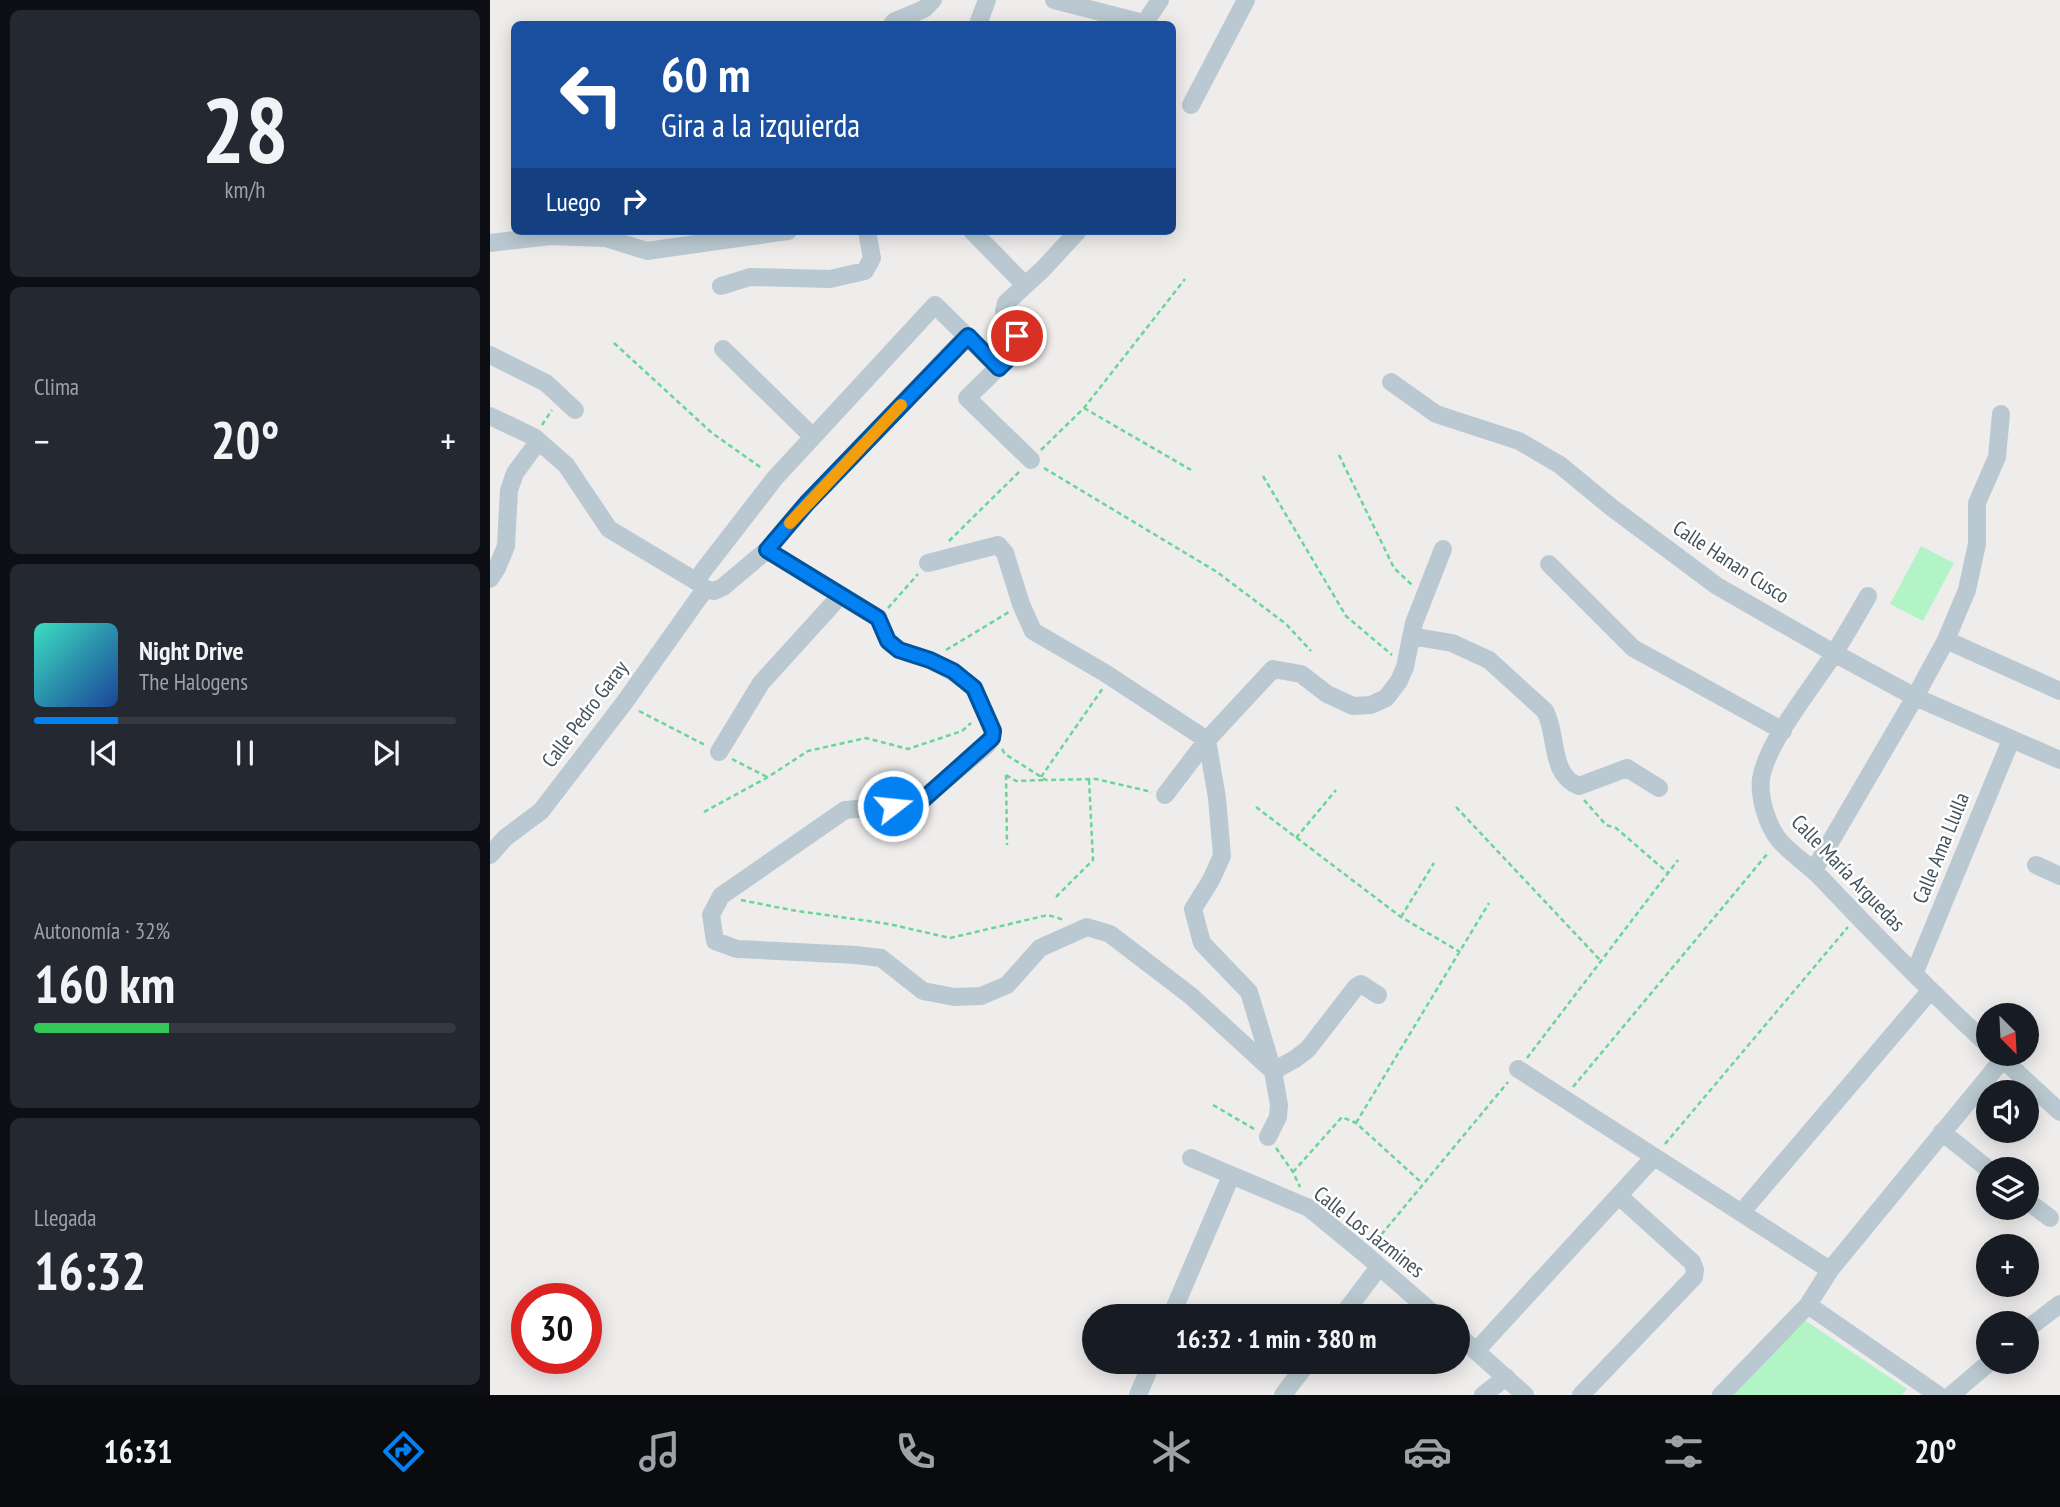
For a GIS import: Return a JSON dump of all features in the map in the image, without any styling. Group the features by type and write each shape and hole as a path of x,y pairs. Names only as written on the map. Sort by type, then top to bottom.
{"street":[{"path":"895,21 924,9 933,0"},
{"path":"979,21 987,0"},
{"path":"1054,0 1134,21"},
{"path":"1147,21 1160,0"},
{"path":"1191,105 1246,0"},
{"path":"490,243 550,236 606,238 647,251 760,235"},
{"path":"721,286 750,277 830,279 865,271 872,258 868,235"},
{"path":"976,235 1025,285"},
{"path":"1031,460 967,398 1013,354 1017,336 1004,311 1006,303 1074,235"},
{"name":"Calle Pedro Garay","path":"490,855 505,838 541,811 624,703 702,586 699,578 775,478 935,305 968,336"},
{"path":"490,416 536,439 566,465 609,529 714,591 719,590 767,550 807,503 968,336 999,368"},
{"path":"723,349 813,437"},
{"path":"490,355 546,383 575,410"},
{"name":"Calle Hanan Cusco","path":"1391,382 1436,414 1519,441 1560,465 1611,507 1717,586 1834,653 1915,696 2060,760"},
{"path":"1814,870 1946,640 1967,590 1977,544 1976,503 1997,457 2001,414"},
{"path":"490,579 506,546 509,490 515,473 536,439"},
{"path":"928,563 998,545 1004,553 1033,631 1111,677 1207,740 1217,798 1222,856 1193,909 1202,943 1249,992 1273,1072 1279,1105 1278,1117 1268,1137"},
{"path":"1165,795 1207,740 1273,668 1301,674 1327,694 1353,706 1371,705 1386,698 1399,681 1405,667 1414,622 1443,549"},
{"path":"767,550 878,618 888,641 899,650 953,671 974,688 993,731 992,738 918,804 845,810 721,896 711,915 715,941 737,949 881,958 923,990 954,997 981,996 1007,985 1040,948 1087,927 1110,934 1191,996 1273,1072"},
{"path":"1549,564 1633,648 1783,731"},
{"path":"719,752 761,683 841,596"},
{"name":"Calle María Arguedas","path":"1868,596 1766,762 1761,780 1762,799 1769,821 1779,839 1814,870 1930,991 1976,1034"},
{"path":"1411,636 1452,643 1489,660 1545,711 1550,719 1558,764 1571,783 1579,786 1627,768 1659,788"},
{"path":"1946,640 2060,691"},
{"name":"Calle Ama Llulla","path":"1914,974 2011,740"},
{"path":"2036,865 2060,876"},
{"path":"1273,1072 1308,1049 1356,987 1361,984 1378,995"},
{"path":"1741,1213 1930,991"},
{"path":"1721,1395 1808,1305 1830,1270 1992,1066"},
{"path":"2012,1066 2059,1107"},
{"path":"1518,1069 1830,1270"},
{"path":"1942,1132 1976,1159"},
{"path":"1476,1351 1654,1157"},
{"name":"Calle Los Jazmines","path":"1191,1158 1309,1208 1422,1304"},
{"path":"1176,1304 1231,1175"},
{"path":"1581,1395 1694,1277 1692,1262 1619,1196"},
{"path":"2039,1210 2050,1219"},
{"path":"1351,1304 1379,1267"},
{"path":"1808,1305 1938,1395"},
{"path":"2039,1321 2058,1308"},
{"path":"1470,1346 1525,1395"},
{"path":"1138,1395 1147,1374"},
{"path":"1283,1395 1299,1374"},
{"path":"1951,1395 1976,1374"},
{"path":"1483,1395 1506,1377"}],"path":[{"path":"614,343 712,433 775,478"},
{"path":"536,439 561,397"},
{"path":"1084,408 1191,470"},
{"path":"1339,455 1394,568 1424,598"},
{"path":"1031,460 1217,572 1286,624 1311,651"},
{"path":"1263,476 1346,616 1405,667"},
{"path":"930,660 1021,604"},
{"path":"1041,777 1111,677"},
{"path":"624,703 768,778"},
{"path":"704,812 768,778 808,751 866,738 908,750 962,731 984,711"},
{"path":"1005,754 1046,780"},
{"path":"1007,845 1006,775 1016,781 1089,779 1165,795"},
{"path":"1056,897 1093,860 1089,779"},
{"path":"1296,838 1336,790"},
{"path":"1581,797 1606,825 1616,828 1668,873"},
{"path":"1256,807 1401,917 1460,952"},
{"path":"1455,807 1601,961"},
{"path":"1563,1098 1779,839"},
{"path":"1401,917 1434,863"},
{"path":"721,896 791,910 889,924 950,938 1048,915 1087,927"},
{"path":"1356,1123 1489,903"},
{"path":"1654,1157 1857,916"},
{"path":"1293,1172 1342,1117 1356,1123 1422,1183"}],"green space":[{"path":"1921,546 1954,563 1923,621 1890,604"},
{"path":"1803,1319 1907,1389 1902,1395 1732,1395"}],"slow traffic":[{"path":"790,523 901,405"}],"route":[{"path":"893,806 918,804 992,738 993,731 974,688 953,671 899,650 888,641 878,618 767,550 807,503 968,336 999,368 1013,354 1017,336"}]}
